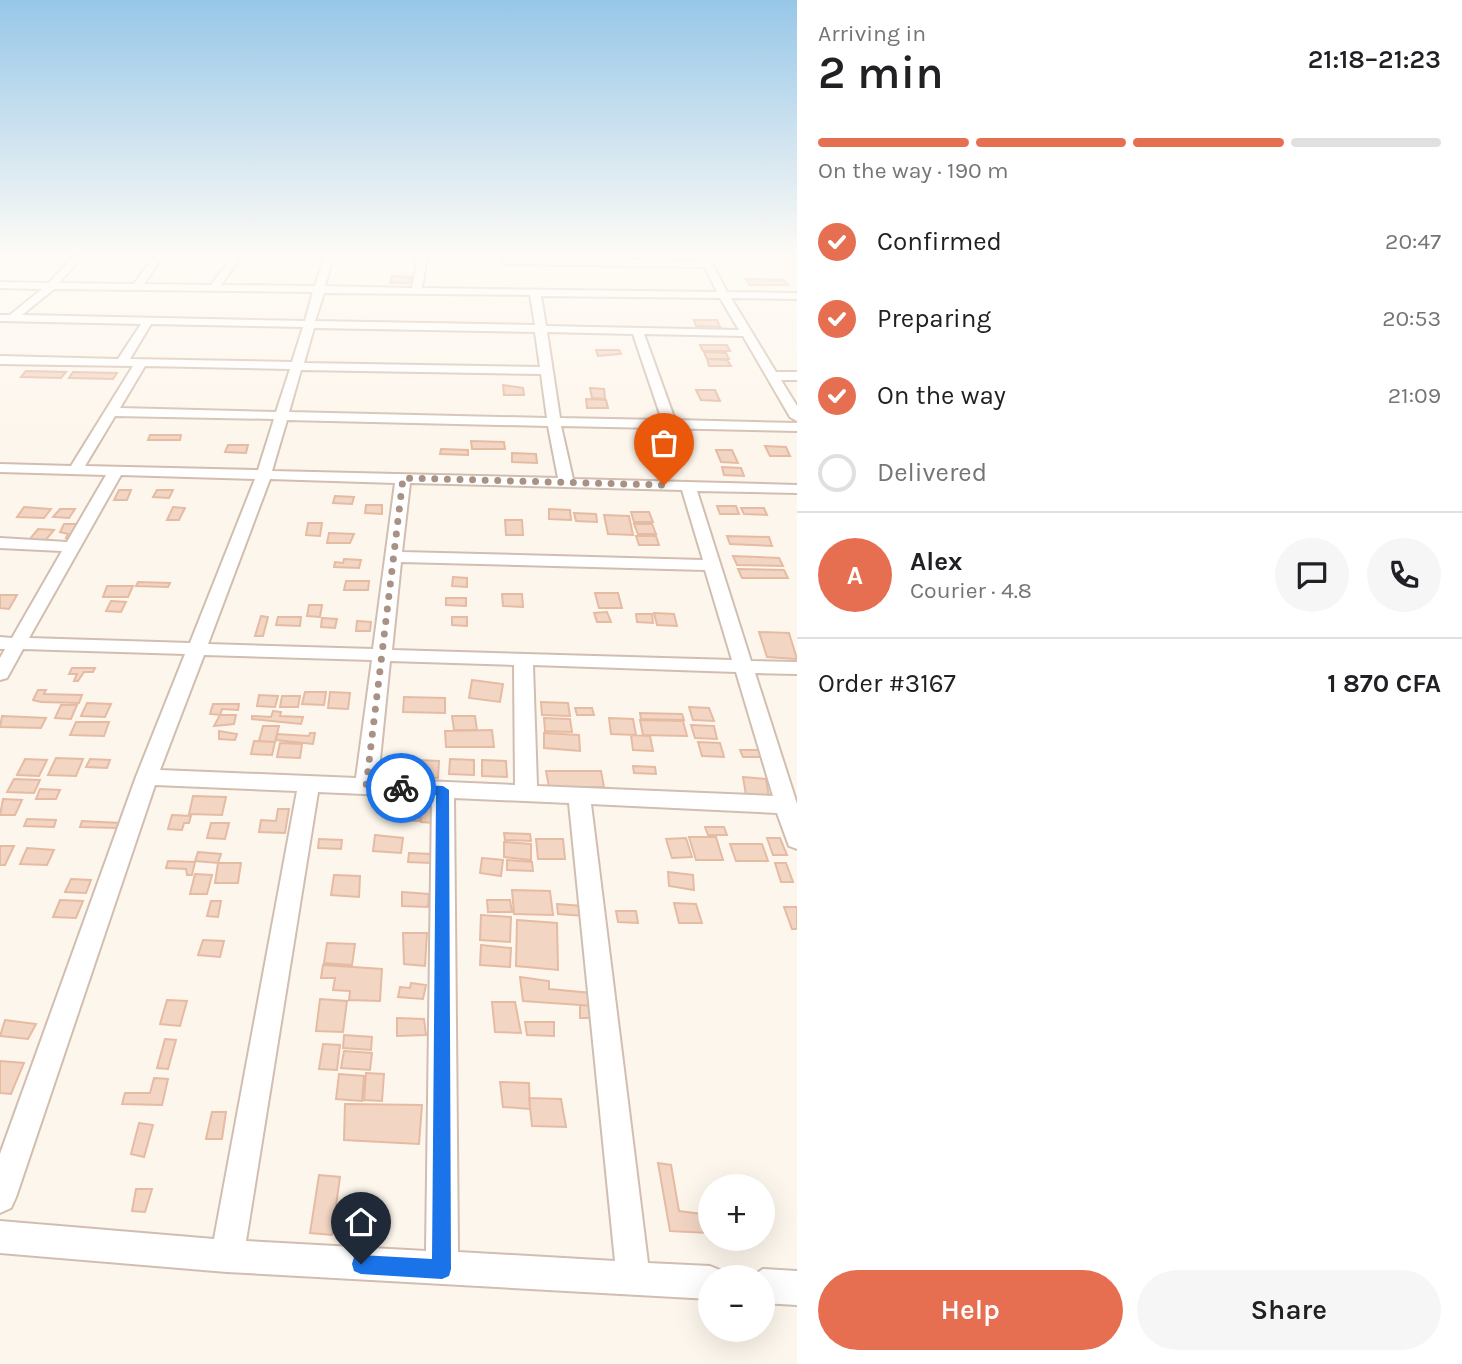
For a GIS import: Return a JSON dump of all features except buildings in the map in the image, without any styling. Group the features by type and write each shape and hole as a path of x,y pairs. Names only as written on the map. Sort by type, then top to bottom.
{"street":[{"path":"0,330 6,318 746,333"},
{"path":"0,1197 147,777 264,475 311,318"},
{"path":"539,318 554,422 566,481"},
{"path":"737,318 797,417"},
{"path":"122,362 148,321"},
{"path":"637,330 670,424"},
{"path":"0,360 548,371"},
{"path":"75,470 141,363"},
{"path":"772,376 797,376"},
{"path":"111,412 797,427"},
{"path":"0,468 797,489"},
{"path":"0,674 9,643 72,547 116,471"},
{"path":"366,787 403,478"},
{"path":"688,485 797,840"},
{"path":"0,544 72,547"},
{"path":"394,557 712,565"},
{"path":"9,643 797,668"},
{"path":"523,658 526,794"},
{"path":"147,777 786,805"},
{"path":"227,1256 309,785"},
{"path":"442,1269 443,790"},
{"path":"579,796 633,1278"},
{"path":"0,1237 227,1256 698,1282"},
{"path":"775,1287 797,1288"}],"way so far":[{"path":"401,788 366,787 403,478 664,485"}],"route":[{"path":"361,1264 442,1269 443,790 401,788"}]}
